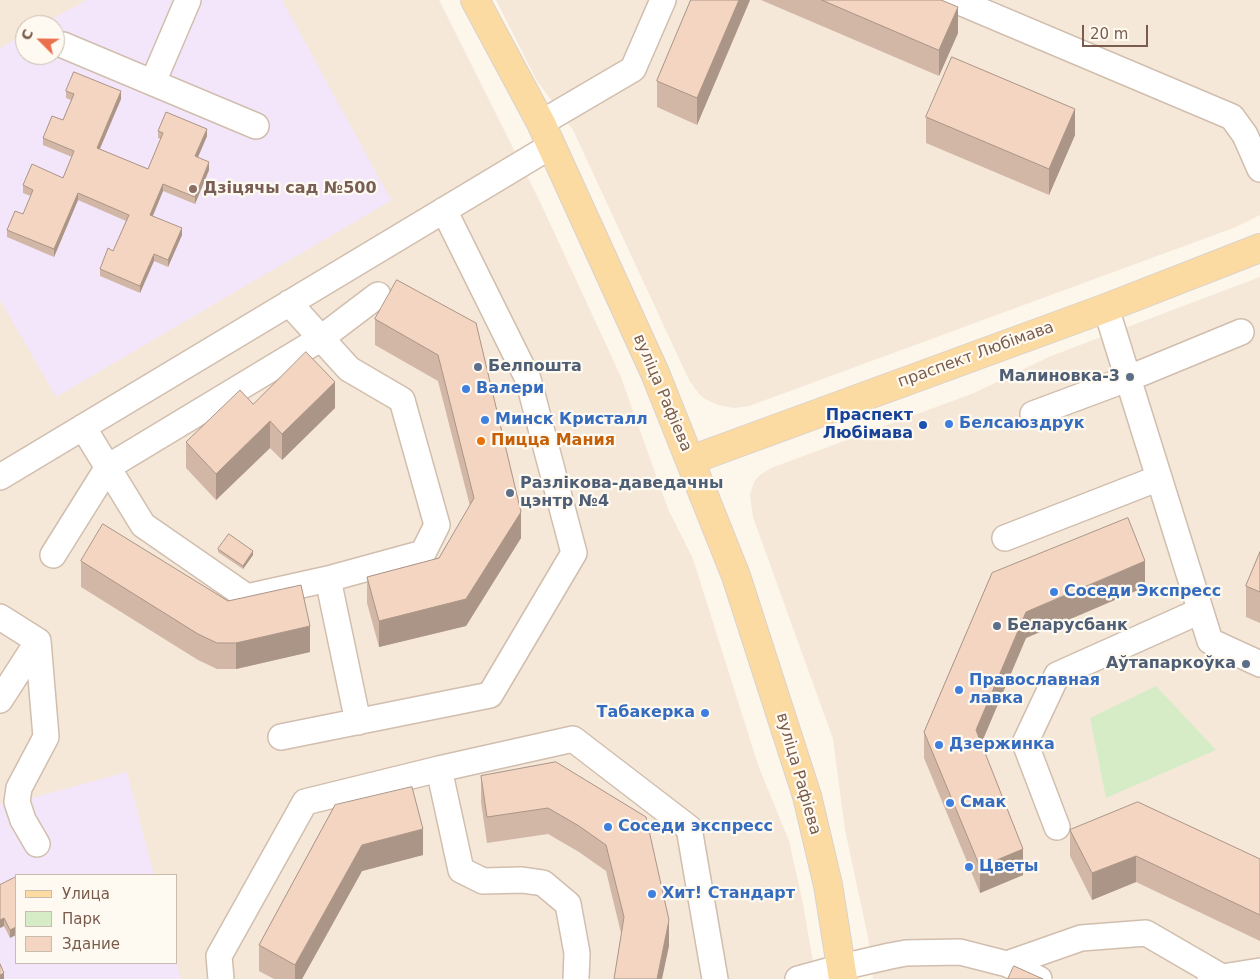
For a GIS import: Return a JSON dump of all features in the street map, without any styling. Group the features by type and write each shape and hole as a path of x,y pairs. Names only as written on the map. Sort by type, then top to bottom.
{"main road":[{"name":"вуліца Рафіева","path":"475,0 546,135 655,373 736,576 807,796 828,885 842,973"},
{"name":"праспект Любімава","path":"691,460 1106,308 1260,248"}],"lane":[{"path":"153,82 188,0"},
{"path":"0,477 444,210 633,69 663,0"},
{"path":"955,0 1232,117 1245,135 1260,169"},
{"path":"65,46 256,126"},
{"path":"281,737 490,695 574,553 528,379 444,210"},
{"path":"53,556 108,467 320,339 378,295"},
{"path":"83,427 143,525 247,597 328,579 423,553 437,525 402,400 349,369 289,303"},
{"path":"1106,308 1210,641 1260,664"},
{"path":"1033,414 1127,379 1241,332"},
{"path":"1005,538 1159,478"},
{"path":"328,579 358,722"},
{"path":"1057,826 1025,743 1057,676 1200,611"},
{"path":"0,617 38,641"},
{"path":"0,700 38,641"},
{"path":"37,844 23,820 17,802 19,788 46,737 38,641"},
{"path":"221,979 218,956 305,802 439,769 574,739 689,828 715,979"},
{"path":"439,769 461,870 484,881 522,880 542,883 568,904 578,953 576,979"},
{"path":"1007,964 1081,938 1146,933 1218,978 1260,971"},
{"path":"798,979 842,973 906,953 960,952 1007,964 1039,979"}],"shaded area":[{"path":"0,0 439,0 541,204 621,377 668,509 693,559 758,765 789,841 803,904 816,979 0,979"},
{"name":"Дзіцячы сад №500","path":"87,0 282,0 392,200 56,397 0,300 0,48 15,40 15,65 65,65 65,15 59,15"},
{"path":"496,0 1260,0 1260,215 1236,227 749,406 734,408 718,405 699,394 689,380 573,130 537,81"},
{"path":"1260,277 1260,979 873,979 868,937 845,830 833,739 753,517 750,495 754,482 760,475 771,468 974,393 1051,356"},
{"path":"127,772 154,874 15,874 15,964 177,964 181,979 0,979 0,804 17,802"}],"green space":[{"path":"1156,686 1216,750 1106,798 1090,718"}],"building":[{"path":"691,0 739,0 697,98 657,81"},
{"path":"822,0 941,0 958,7 939,50"},
{"path":"952,57 1075,109 1049,169 926,117"},
{"path":"74,72 121,91 97,148 148,169 163,133 158,131 166,112 207,129 195,156 209,162 195,197 163,184 150,215 182,228 168,260 154,254 140,286 100,269 108,248 113,251 129,215 78,193 54,249 7,230 15,211 23,214 33,190 23,185 32,164 63,178 74,151 43,138 52,116 63,120 74,94 66,91"},
{"path":"397,280 476,323 521,512 466,599 379,621 367,577 439,558 474,498 438,355 375,319"},
{"path":"306,352 335,382 282,434 270,421 216,474 186,442 240,390 253,404"},
{"path":"1128,518 1145,561 1026,612 976,730 1023,849 980,867 924,732 992,573"},
{"path":"103,524 228,601 301,585 310,626 236,643 217,643 198,634 81,561"},
{"path":"229,534 253,551 243,566 218,549"},
{"path":"1260,552 1260,592 1246,586"},
{"path":"556,762 646,817 669,920 657,979 614,979 624,917 606,845 548,808 487,817 481,776"},
{"path":"412,787 423,829 362,845 295,965 259,945 335,805"},
{"path":"1138,802 1260,859 1260,915 1136,856 1092,873 1070,830"},
{"path":"15,878 15,928 10,930 4,918 0,920 0,885"},
{"path":"0,964 4,973 0,975"},
{"path":"1014,966 1043,979 1008,979"}],"place":[{"name":"Дзіцячы сад №500","path":"193,189"},
{"name":"Белпошта","path":"478,367"},
{"name":"Малиновка-3","path":"1130,377"},
{"name":"Валери","path":"466,389"},
{"name":"Минск Кристалл","path":"485,420"},
{"name":"Белсаюздрук","path":"949,424"},
{"name":"Праспект Любімава","path":"923,425"},
{"name":"Пицца Мания","path":"481,441"},
{"name":"Разлікова-даведачны цэнтр №4","path":"510,493"},
{"name":"Соседи Экспресс","path":"1054,592"},
{"name":"Беларусбанк","path":"997,626"},
{"name":"Аўтапаркоўка","path":"1246,664"},
{"name":"Православная лавка","path":"959,690"},
{"name":"Табакерка","path":"705,713"},
{"name":"Дзержинка","path":"939,745"},
{"name":"Смак","path":"950,803"},
{"name":"Соседи экспресс","path":"608,827"},
{"name":"Цветы","path":"969,867"},
{"name":"Хит! Стандарт","path":"652,894"}]}
